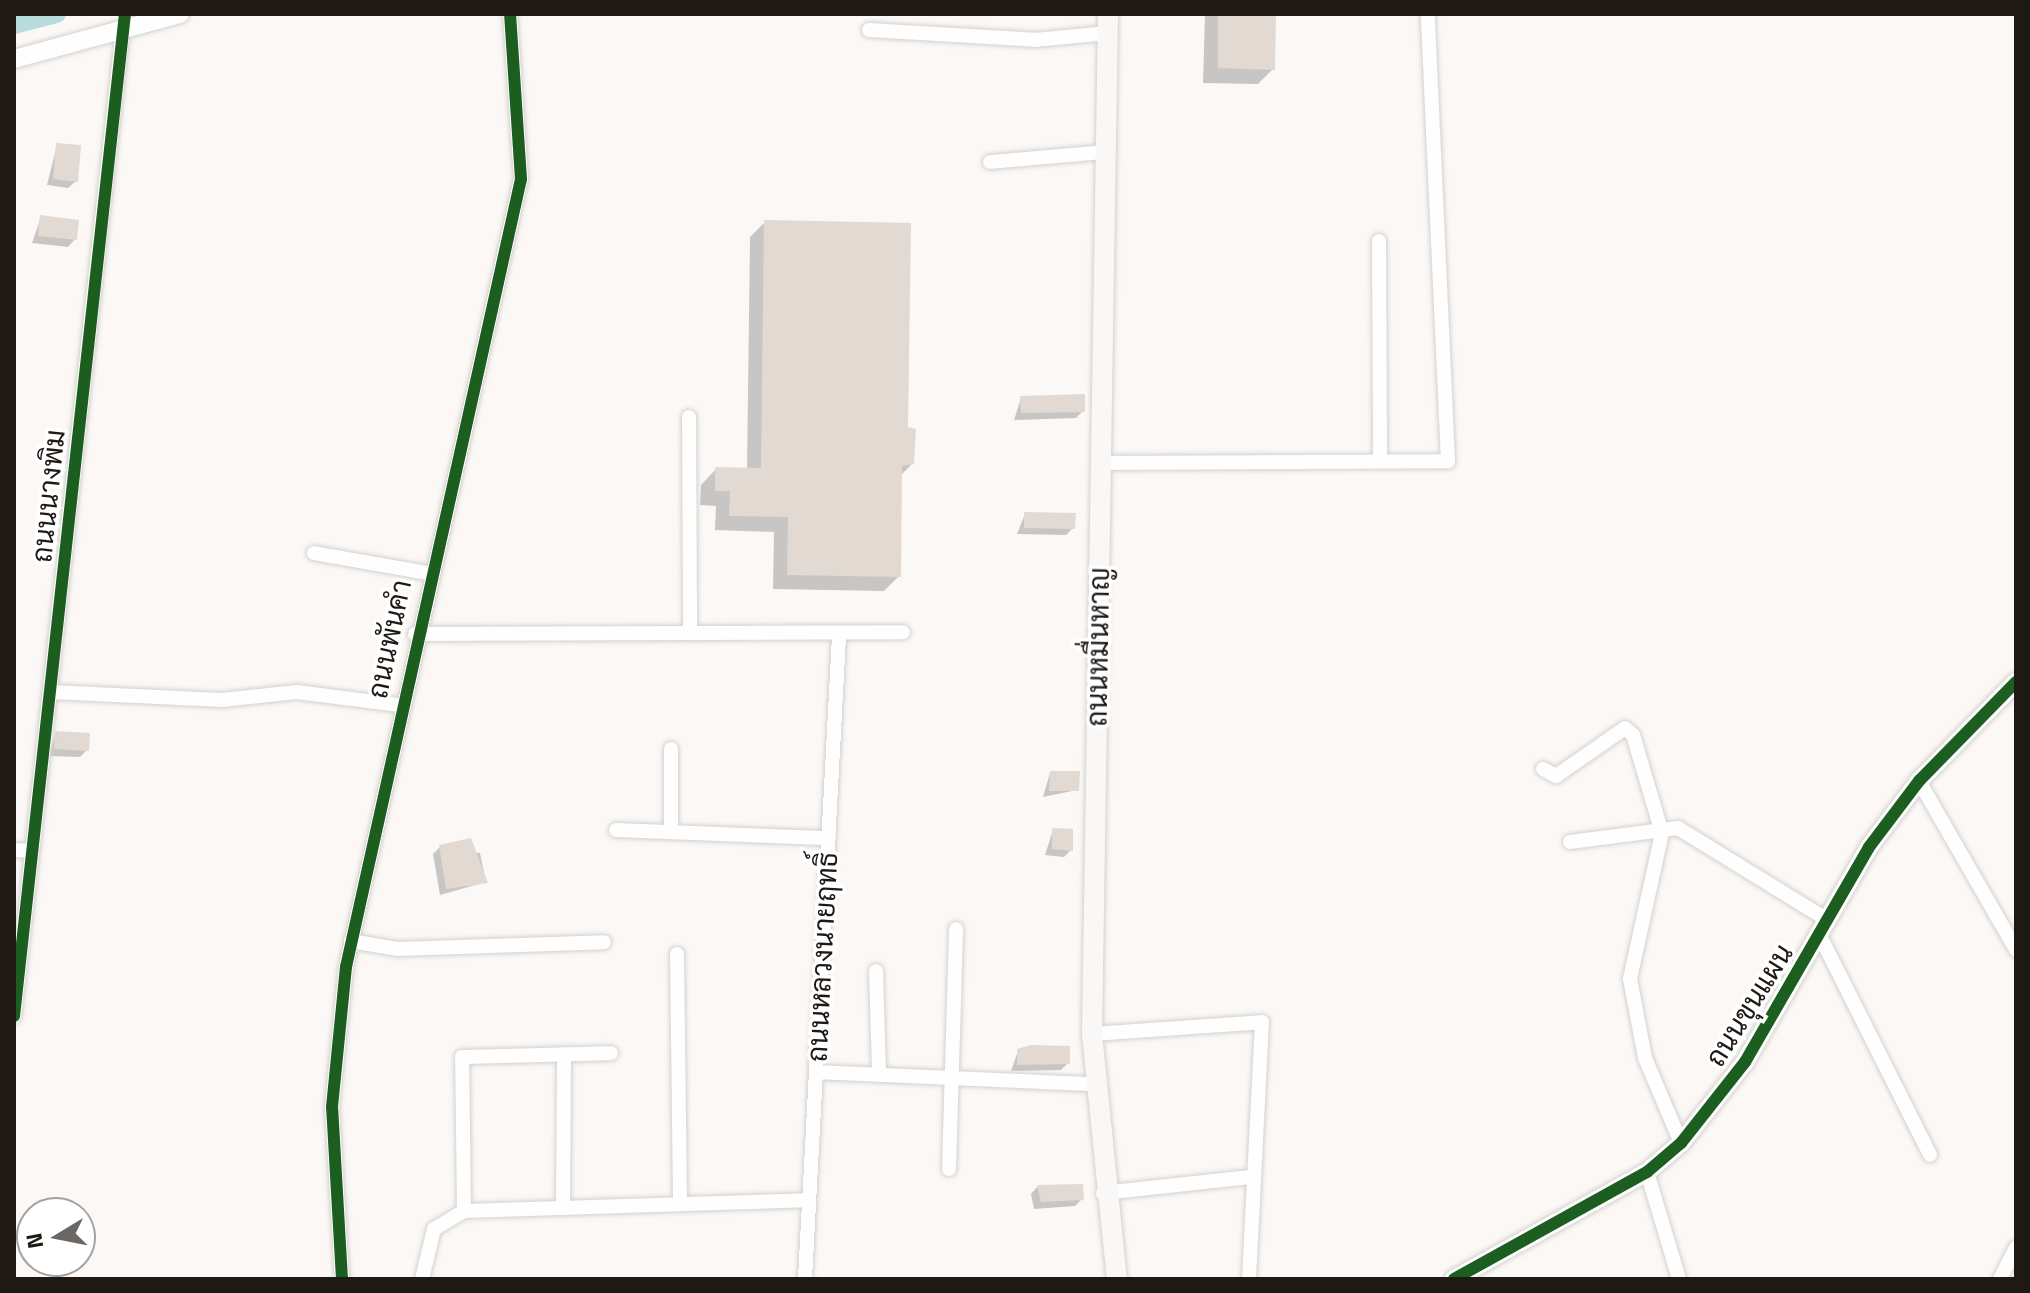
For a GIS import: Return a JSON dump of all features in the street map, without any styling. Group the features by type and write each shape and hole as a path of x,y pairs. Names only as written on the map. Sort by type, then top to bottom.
{"main road":[{"name":"ถนนหมื่นหาญ","path":"1108,23 1092,1034 1093,1084 1103,1193 1117,1279"}],"street":[{"path":"14,59 124,21 180,14"},
{"name":"ถนนพันคำ","path":"342,1279 332,1107 351,941 428,573 521,179 510,14"},
{"path":"1101,463 1448,461 1428,14"},
{"name":"ถนนนางพิม","path":"14,1016 124,21"},
{"path":"869,30 1035,40 1108,23"},
{"path":"990,162 1105,152"},
{"path":"1379,241 1380,461"},
{"path":"689,417 690,630"},
{"path":"314,553 428,573"},
{"path":"415,634 518,638 591,628 839,636 903,632"},
{"name":"ถนนหลวงนายฤทธิ์","path":"805,1279 839,636"},
{"name":"ถนนขุนแผน","path":"1454,1279 1647,1172 1681,1143 1745,1062 1869,847 1919,781 2016,682"},
{"path":"51,692 222,700 297,692 399,705"},
{"path":"1543,769 1556,776 1625,728 1662,833 1630,979 1645,1058 1681,1143"},
{"path":"671,749 671,832"},
{"path":"1919,781 2016,950"},
{"path":"1570,842 1662,833 1678,828 1824,928 1930,1155"},
{"path":"616,830 829,838"},
{"path":"14,850 32,851"},
{"path":"949,1169 956,929"},
{"path":"351,941 398,949 604,942"},
{"path":"677,954 680,1204"},
{"path":"876,971 879,1075"},
{"path":"1092,1034 1262,1022 1250,1177 1249,1279"},
{"path":"464,1211 462,1057 611,1053"},
{"path":"563,1208 564,1054"},
{"path":"816,1072 1093,1084"},
{"path":"1647,1172 1679,1279"},
{"path":"1103,1193 1250,1177"},
{"path":"422,1279 434,1229 464,1211 808,1200"},
{"path":"2000,1279 2016,1248"}],"building":[{"path":"1218,14 1276,14 1275,70 1218,68"},
{"path":"56,143 81,145 78,182 53,179"},
{"path":"40,215 79,220 77,240 38,236"},
{"path":"764,220 911,223 908,427 916,429 914,464 902,466 901,577 787,575 788,517 729,516 730,491 715,491 715,467 761,468"},
{"path":"1085,394 1085,412 1021,413 1020,396"},
{"path":"1024,512 1076,513 1075,529 1024,528"},
{"path":"55,731 90,733 89,751 54,749"},
{"path":"1050,771 1080,771 1079,791 1049,791"},
{"path":"1052,828 1073,829 1073,851 1052,849"},
{"path":"471,838 488,883 446,889 439,845"},
{"path":"1031,1045 1070,1046 1070,1064 1017,1065 1017,1049"},
{"path":"1083,1184 1084,1200 1041,1202 1037,1185"}],"waterway":[{"path":"14,25 57,14"}],"cycle path":[{"path":"14,1016 125,14"},
{"path":"342,1279 332,1107 346,967 521,179 510,14"},
{"path":"1454,1279 1647,1172 1681,1143 1745,1062 1869,847 1919,781 2016,682"}]}
